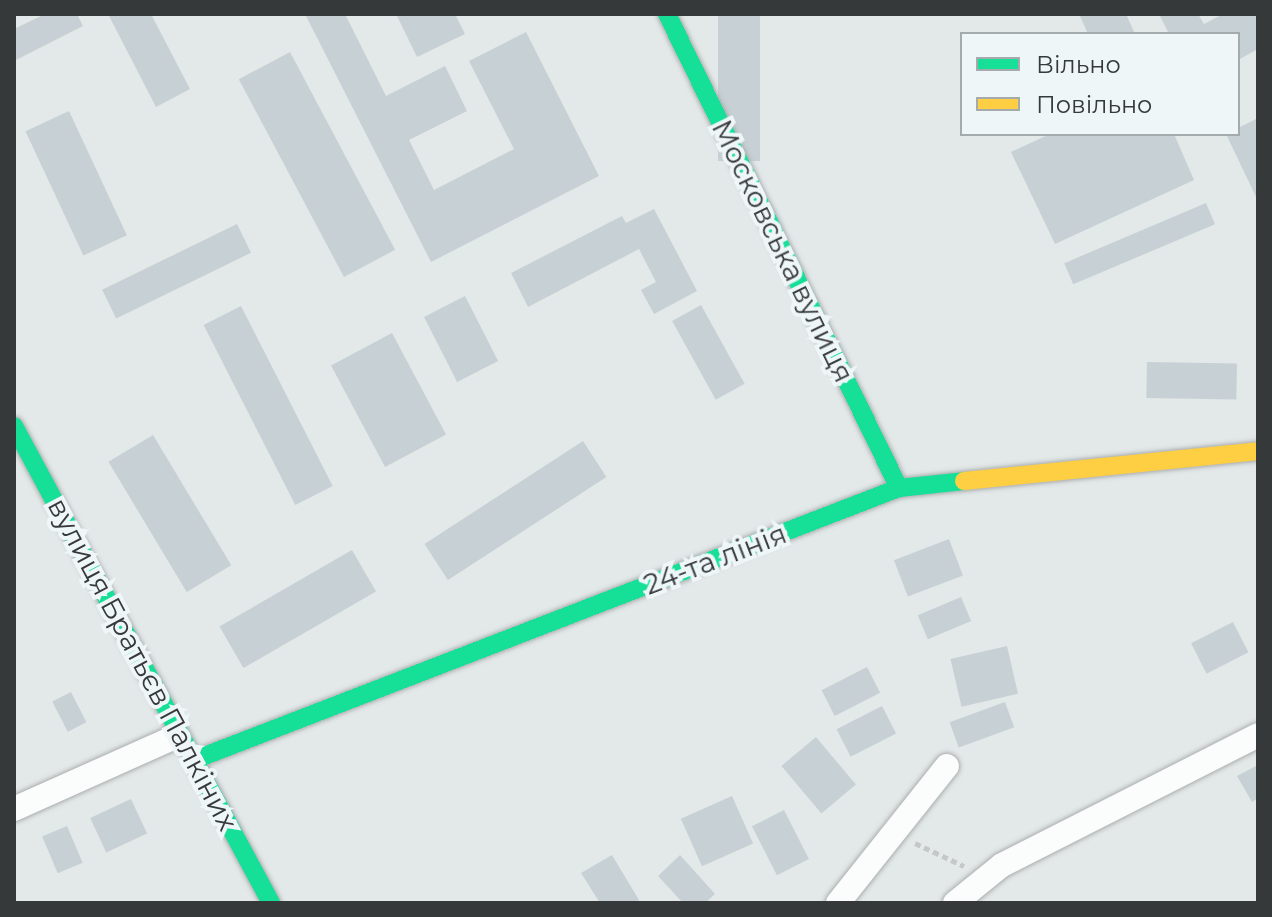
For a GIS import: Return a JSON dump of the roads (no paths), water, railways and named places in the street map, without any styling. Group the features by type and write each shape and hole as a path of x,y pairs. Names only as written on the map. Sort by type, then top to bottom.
{"street":[{"name":"Московська вулиця","path":"667,14 899,488"},
{"name":"вулиця Братьєв Палкіних","path":"14,426 126,626 177,736 194,760 271,903"},
{"name":"24-та лінія","path":"194,760 899,488 1258,451"},
{"path":"955,903 1002,865 1258,735"},
{"path":"14,809 177,736"},
{"path":"838,903 947,766"}]}
